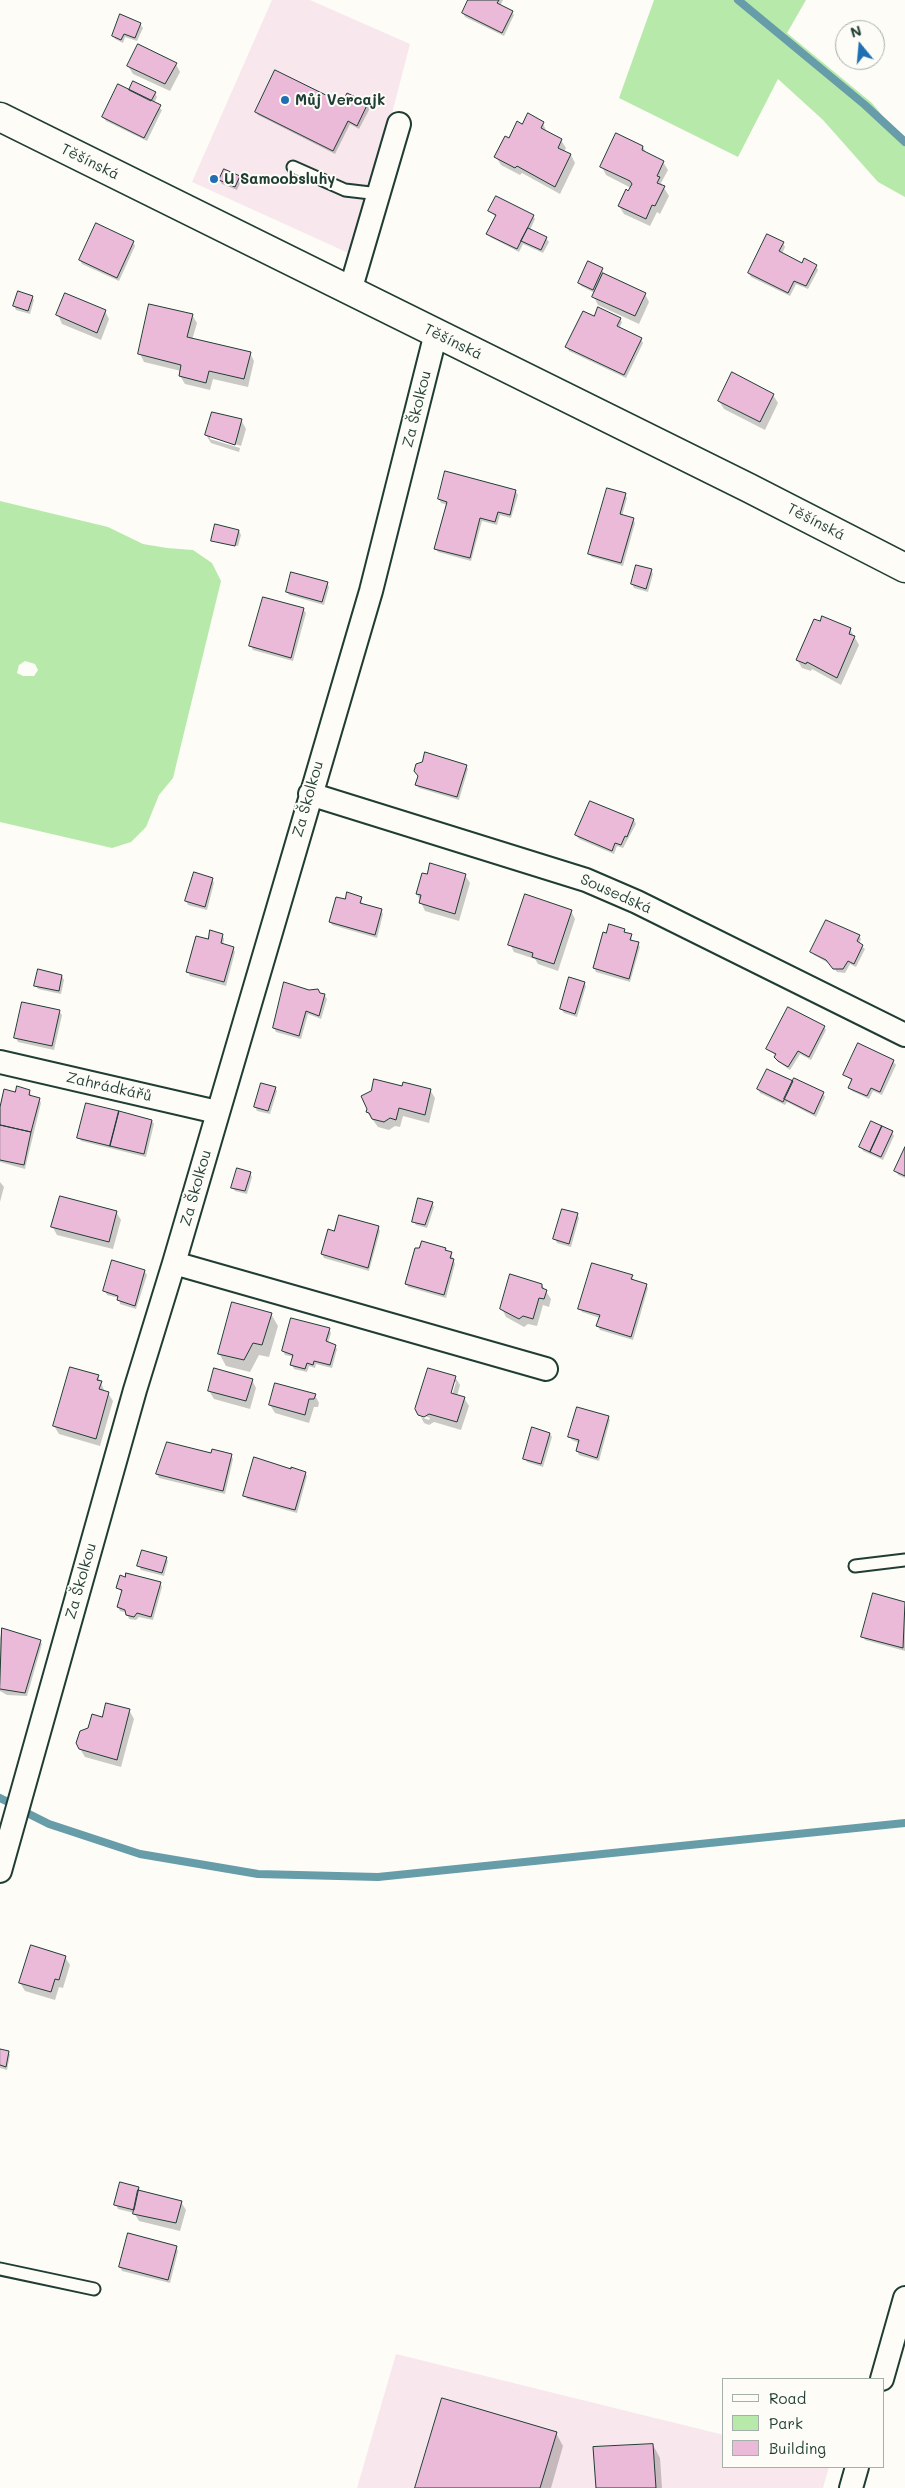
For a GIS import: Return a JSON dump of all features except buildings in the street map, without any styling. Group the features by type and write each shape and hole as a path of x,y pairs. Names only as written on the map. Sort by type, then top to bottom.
{"main road":[{"name":"Těšínská","path":"0,118 350,290 905,568"}],"street":[{"path":"350,290 399,124"},
{"name":"Za Školkou","path":"0,1871 135,1390 174,1264 310,794 371,591 436,333"},
{"name":"Sousedská","path":"310,794 586,880 637,902 905,1035"},
{"name":"Zahrádkářů","path":"0,1062 217,1112"},
{"path":"174,1264 546,1369"},
{"path":"882,2378 905,2298"},
{"path":"851,2488 857,2468"}],"lane":[{"path":"293,167 345,190 379,194"},
{"path":"856,1566 905,1560"},
{"path":"0,2269 94,2289"}],"shaded area":[{"path":"272,0 310,0 410,44 355,256 192,182"},
{"path":"396,2354 722,2435 722,2468 829,2468 823,2488 357,2488"}],"green space":[{"path":"654,0 806,0 787,33 872,103 905,143 905,197 878,182 823,120 778,79 738,157 619,98"},
{"path":"0,501 108,527 143,544 193,550 212,563 221,581 173,778 159,795 146,827 131,842 112,848 0,822","holes":["25,661 35,664 38,670 34,676 23,676 17,673 19,665"]}],"waterway":[{"path":"738,0 865,105 905,142"},
{"path":"0,1798 8,1802"},
{"path":"29,1814 49,1824 140,1854 258,1874 378,1877 905,1823"}],"place":[{"name":"Můj Vercajk","path":"285,100"},
{"name":"U Samoobsluhy","path":"214,179"}]}
